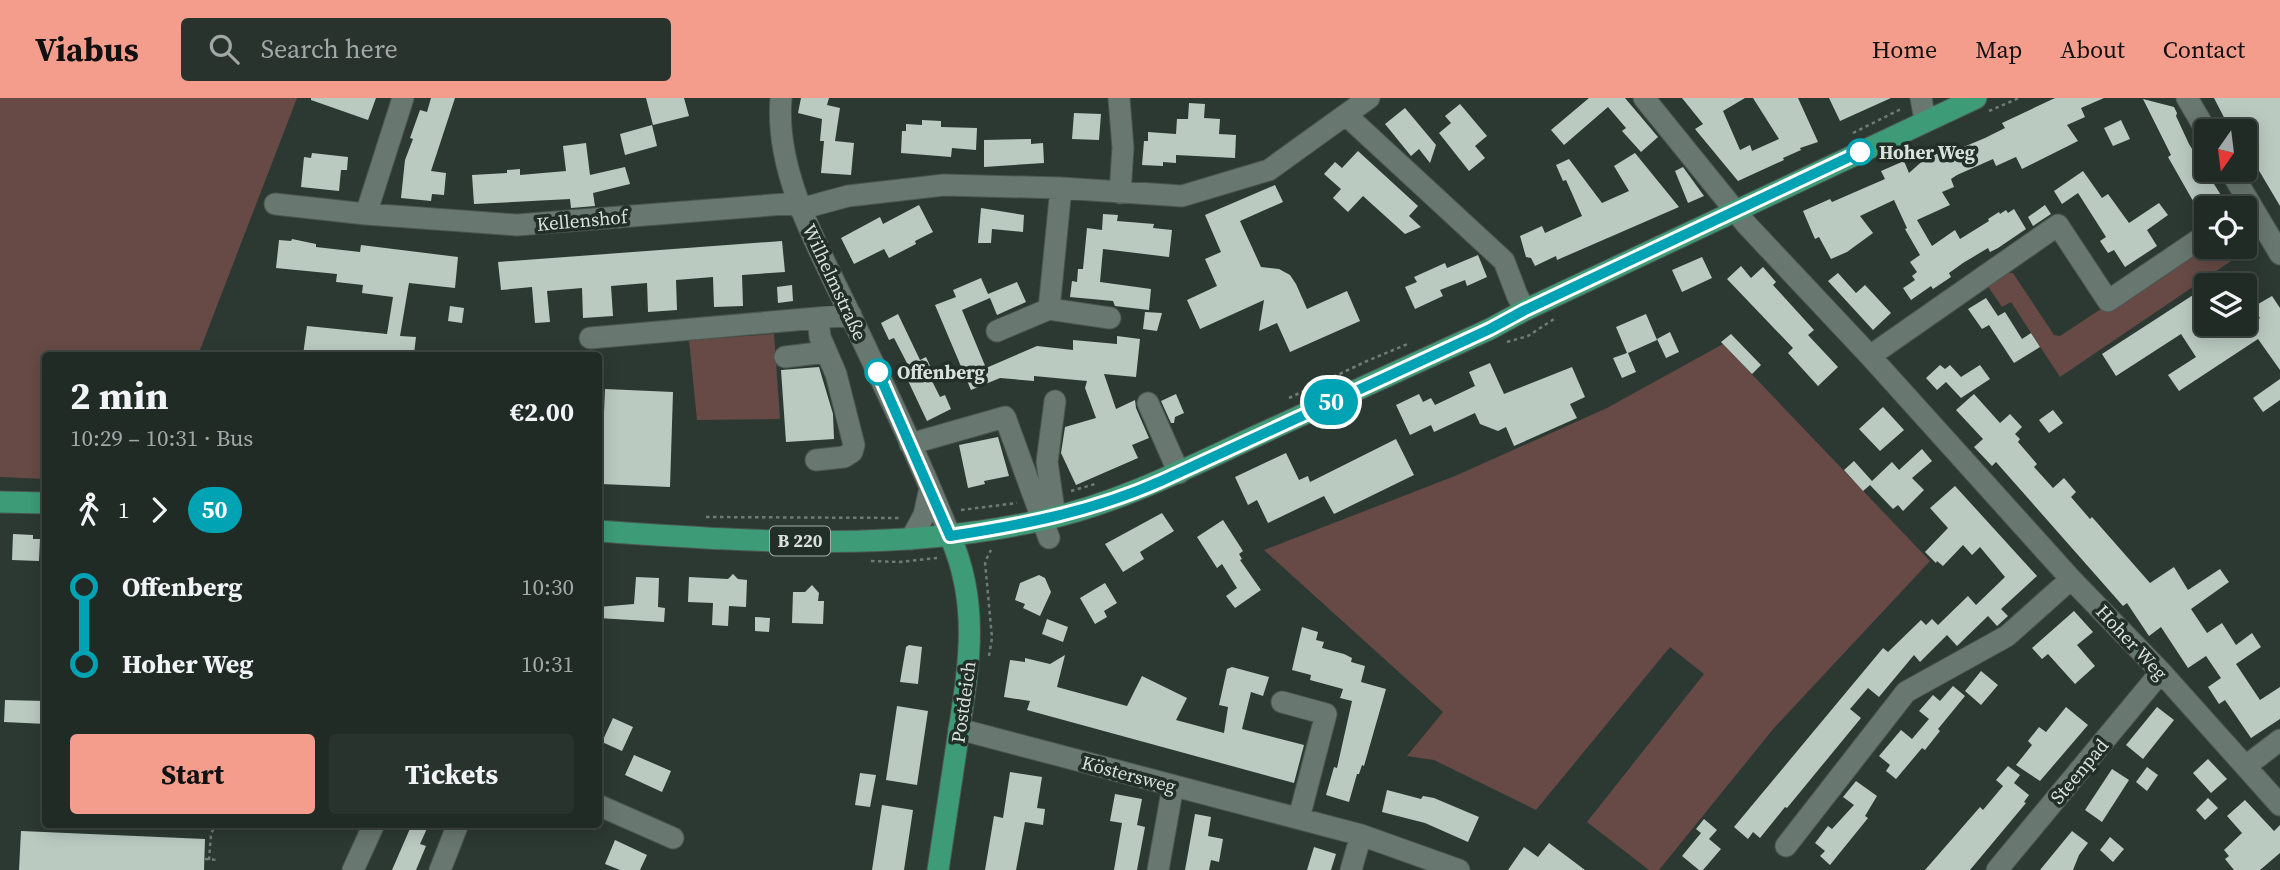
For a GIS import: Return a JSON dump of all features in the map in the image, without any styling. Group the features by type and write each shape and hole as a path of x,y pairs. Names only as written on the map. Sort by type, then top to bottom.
{"main road":[{"name":"B 220","path":"602,531 737,541 911,539 950,536 1132,494 1490,329 1734,210 1922,106 1976,98"},
{"path":"0,502 42,503"},
{"name":"Postdeich","path":"938,870 970,665 971,622 958,555 950,536"}],"street":[{"path":"366,214 403,98"},
{"name":"Wilhelmstraße","path":"780,98 779,132 799,206 930,488 932,514"},
{"path":"1119,98 1123,148 1120,193"},
{"name":"Kellenshof","path":"275,204 517,225 799,206 848,196 944,186 1061,188 1182,195 1269,170 1369,98"},
{"name":"Hoher Weg","path":"1644,98 1734,210 2071,579 2161,672 2280,805"},
{"path":"2187,98 2199,119"},
{"path":"1346,115 1504,261 1525,310"},
{"path":"1049,309 1061,188"},
{"path":"2257,220 2280,254"},
{"path":"1870,356 2058,225 2108,301 2194,243"},
{"path":"997,331 1049,309 1110,318"},
{"path":"590,338 851,316"},
{"path":"816,460 844,457 852,452 854,445 843,397 820,337 818,318"},
{"path":"785,357 826,352"},
{"path":"1047,514 1047,462 1055,401"},
{"path":"1148,403 1179,472"},
{"path":"910,444 1004,417 1047,514"},
{"path":"911,539 932,514 950,536"},
{"path":"1786,846 1906,692 2007,636 2071,579"},
{"name":"Steenpad","path":"1997,870 2161,672"},
{"path":"1282,702 1326,714 1299,818"},
{"name":"Köstersweg","path":"959,729 1361,835 1459,870"},
{"path":"2246,766 2280,740"},
{"path":"1158,870 1173,786"},
{"path":"602,807 673,838"},
{"path":"353,870 372,828"},
{"path":"440,870 456,828"},
{"path":"1351,870 1361,835"}],"path":[{"path":"1848,136 1922,106"},
{"path":"1283,401 1413,342"},
{"path":"705,517 885,519 995,505 1047,514 1101,482"},
{"path":"214,828 207,860 217,860"}],"shaded area":[{"path":"0,98 297,98 199,352 42,352 42,479 0,477"},
{"path":"2194,248 2194,259 2234,259 2213,273 2194,273 2194,286 2060,377 2011,302 2002,307 1987,285 2005,273 2013,273 2054,335 2060,336"},
{"path":"774,334 780,419 697,420 689,340"},
{"path":"1723,344 1930,561 1774,728 1659,870 1649,870 1587,822 1704,674 1670,647 1536,810 1434,760 1407,756 1443,712 1264,550 1455,476 1607,408"}],"building":[{"path":"311,98 376,98 368,120"},
{"path":"431,98 455,98 431,171 446,173 444,195 432,194 431,201 401,198 405,160 413,139 410,138 420,110 427,112"},
{"path":"646,98 684,98 689,116 653,125"},
{"path":"801,98 829,98 827,105 840,108 835,141 854,143 851,175 821,173 824,141 820,141 822,119 798,113"},
{"path":"1589,98 1625,98 1658,137 1641,152 1622,131 1626,128 1608,107 1564,145 1551,130"},
{"path":"1682,98 1745,98 1723,111 1740,150 1750,145 1752,151 1779,139 1753,98 1798,98 1818,142 1800,148 1801,150 1783,158 1784,160 1738,181 1695,129 1703,124"},
{"path":"1829,98 1891,98 1840,121"},
{"path":"2055,98 2104,98 2081,108 2085,117 2067,125 2078,141 2022,169 2016,157 1996,166 1993,159 1957,175 1951,179 1954,187 1942,192 1950,205 1917,220 1932,246 1955,230 1960,239 2006,210 2008,213 2014,209 2026,229 1998,248 1990,252 1988,248 1963,263 1949,273 1951,277 1933,289 1931,286 1911,300 1903,288 1915,280 1912,276 1917,272 1910,262 1920,255 1905,229 1907,228 1894,200 1860,216 1873,233 1847,252 1831,259 1819,237 1815,239 1803,211 1830,199 1832,202 1885,179 1881,171 1904,161 1909,173 1927,157 1935,153 1942,156 1985,138 2005,128 2002,123"},
{"path":"2214,98 2280,98 2280,206 2258,169 2258,119 2225,119"},
{"path":"2143,99 2174,107 2194,152 2194,182 2213,182 2222,196 2194,196 2193,201 2168,157 2171,155"},
{"path":"1189,103 1205,104 1204,118 1220,119 1219,134 1236,135 1235,158 1176,155 1176,163 1163,162 1163,166 1142,165 1144,141 1148,141 1148,132 1176,134 1177,119 1188,119"},
{"path":"1460,104 1487,136 1475,146 1485,158 1469,171 1439,133 1451,123 1445,116"},
{"path":"1405,108 1436,145 1430,163 1419,149 1411,156 1385,124"},
{"path":"1074,113 1101,114 1099,140 1072,139"},
{"path":"922,120 941,121 941,127 977,128 976,150 952,148 951,157 901,153 902,131 906,131 906,124 922,125"},
{"path":"2121,120 2130,139 2113,146 2104,128"},
{"path":"652,125 657,146 625,155 620,134"},
{"path":"1031,139 1031,144 1043,143 1044,163 984,167 984,140"},
{"path":"586,143 590,175 625,167 630,184 593,193 595,206 571,208 570,199 474,204 472,175 507,173 507,170 520,169 520,175 566,171 563,146"},
{"path":"1358,151 1418,206 1409,216 1421,227 1405,234 1363,196 1348,212 1333,198 1341,189 1324,174 1335,162 1342,168"},
{"path":"312,153 348,157 347,170 341,170 339,191 301,187 304,157 311,158"},
{"path":"1635,153 1679,207 1557,260 1556,256 1535,266 1531,258 1526,257 1520,236 1542,226 1545,233 1582,216 1556,165 1569,159 1602,203 1629,191 1614,166"},
{"path":"1683,167 1704,196 1688,203 1675,171"},
{"path":"2083,171 2102,198 2108,194 2129,223 2159,203 2168,215 2147,230 2157,246 2125,267 2114,250 2108,253 2100,241 2106,237 2078,193 2062,204 2054,191"},
{"path":"1275,185 1283,202 1240,221 1261,267 1279,269 1290,275 1307,309 1347,291 1360,321 1290,352 1277,323 1259,331 1264,300 1200,329 1187,300 1217,286 1205,259 1221,252 1205,215"},
{"path":"919,205 933,232 889,258 884,249 854,264 841,238 880,217 883,224"},
{"path":"2045,205 2051,214 2033,226 2028,217"},
{"path":"981,208 1024,215 1023,232 992,229 991,243 978,243"},
{"path":"1103,214 1118,215 1117,221 1154,224 1153,228 1172,230 1169,257 1103,249 1100,282 1151,289 1149,310 1115,306 1113,301 1070,297 1072,281 1077,282 1078,269 1083,269 1087,228 1102,230"},
{"path":"292,239 316,244 316,247 360,252 361,245 458,257 455,288 409,283 400,336 416,337 414,352 303,352 307,326 387,334 393,297 362,293 363,285 336,282 337,274 276,268 279,240"},
{"path":"782,241 785,272 742,275 743,306 714,307 713,277 676,280 677,310 648,312 647,283 611,286 613,316 583,318 582,288 547,291 550,322 535,323 532,287 501,290 498,262"},
{"path":"1478,255 1487,277 1467,286 1465,280 1440,290 1443,296 1415,309 1405,287 1417,282 1414,277 1445,263 1447,268"},
{"path":"1702,257 1712,278 1682,292 1672,270"},
{"path":"1741,266 1751,278 1763,267 1776,282 1773,285 1814,330 1808,335 1838,367 1818,386 1788,353 1793,348 1727,279"},
{"path":"1838,273 1856,293 1865,285 1891,313 1873,330 1828,281"},
{"path":"981,278 988,294 1017,282 1026,302 997,315 990,298 962,310 986,368 1037,346 1073,350 1073,340 1117,344 1117,336 1140,339 1136,377 1104,374 1116,409 1135,400 1149,438 1132,445 1138,458 1076,485 1061,453 1065,427 1096,418 1085,388 1087,381 1034,376 1034,381 1000,378 971,390 935,305 956,297 953,290"},
{"path":"792,285 793,301 778,303 777,287"},
{"path":"2194,294 2194,336 2257,336 2257,320 2260,318 2257,305 2272,296 2280,308 2280,370 2258,339 2179,391 2168,375 2196,357 2181,334 2116,376 2102,354"},
{"path":"1986,298 1998,316 2005,312 2022,339 2031,333 2040,347 2014,363 1989,325 1982,329 1968,309"},
{"path":"450,306 464,308 462,323 448,321"},
{"path":"1145,312 1162,313 1157,331 1143,329"},
{"path":"898,314 920,360 926,357 932,370 928,373 940,397 945,395 951,409 927,421 902,368 908,365 894,338 889,340 881,323"},
{"path":"1646,314 1657,340 1628,353 1636,372 1622,378 1613,358 1627,353 1616,327"},
{"path":"1670,332 1679,352 1666,358 1657,339"},
{"path":"1731,334 1761,365 1752,374 1721,342"},
{"path":"1490,363 1504,394 1572,367 1585,397 1570,404 1577,418 1514,446 1506,427 1498,431 1480,424 1475,413 1434,432 1431,425 1410,435 1396,405 1419,394 1423,402 1431,398 1435,405 1475,386 1469,372"},
{"path":"1940,365 1945,369 1950,365 1961,377 1980,365 1990,379 1961,398 1946,382 1937,390 1926,378"},
{"path":"819,367 833,414 834,439 786,442 781,370"},
{"path":"2280,379 2280,400 2263,412 2253,398"},
{"path":"605,389 673,392 670,487 602,484"},
{"path":"1176,394 1184,413 1175,417 1174,423 1171,423 1161,401"},
{"path":"1974,394 2000,423 2010,414 2022,427 2015,434 2020,439 2018,442 2037,464 2034,467 2053,488 2064,478 2076,492 2071,497 2150,583 2174,567 2188,590 2220,569 2229,582 2191,609 2207,633 2222,623 2236,645 2252,633 2261,647 2236,664 2260,700 2280,687 2280,719 2251,738 2225,700 2219,704 2208,687 2221,678 2206,656 2188,668 2161,627 2149,636 2127,603 2123,606 1996,462 1992,466 1974,447 1983,439 1956,410"},
{"path":"1883,407 1904,430 1880,451 1859,429"},
{"path":"2053,410 2063,423 2049,433 2039,420"},
{"path":"998,437 1009,476 984,481 985,484 968,488 959,445"},
{"path":"1396,439 1414,475 1334,514 1324,496 1268,523 1257,500 1248,505 1235,477 1286,453 1299,480 1308,476 1310,482"},
{"path":"1922,449 1932,461 1912,478 1924,490 1903,511 1898,505 1893,509 1870,485 1863,491 1844,470 1854,461 1872,481 1892,462 1899,470"},
{"path":"1955,486 2037,576 2001,609 2008,616 1997,626 1988,616 1957,646 1947,635 1920,662 1914,655 1879,697 1868,688 1850,709 1861,718 1760,838 1753,832 1748,839 1734,827 1883,648 1888,652 1921,620 1926,625 1932,619 1938,625 1968,596 1976,605 2005,577 1980,547 1972,555 1963,545 1943,566 1925,552 1948,528 1930,508"},
{"path":"1162,513 1174,531 1140,552 1144,559 1123,572 1105,544"},
{"path":"1223,520 1243,551 1239,554 1242,559 1240,560 1261,590 1235,608 1226,596 1237,588 1222,564 1217,568 1197,537"},
{"path":"13,534 33,535 33,539 40,539 39,561 12,560"},
{"path":"733,574 738,579 747,580 746,607 729,606 728,626 712,625 713,603 688,602 689,577 728,579"},
{"path":"1039,575 1045,578 1051,592 1040,616 1023,608 1025,604 1015,600 1020,583"},
{"path":"636,577 659,578 658,607 665,608 664,622 602,618 602,607 634,604"},
{"path":"1105,583 1117,603 1104,611 1107,617 1095,624 1080,598"},
{"path":"812,585 819,593 818,601 824,601 823,624 792,623 793,592 805,592"},
{"path":"2074,611 2093,632 2077,645 2095,666 2075,684 2048,654 2042,659 2032,648"},
{"path":"755,617 770,618 769,632 755,631"},
{"path":"1047,619 1068,627 1063,642 1042,634"},
{"path":"1302,627 1318,632 1316,640 1324,642 1322,648 1344,654 1352,658 1351,662 1365,666 1361,682 1386,689 1364,766 1362,765 1357,774 1349,802 1326,795 1334,767 1337,768 1352,701 1340,698 1343,689 1310,680 1311,675 1292,670"},
{"path":"906,647 922,647 918,684 900,682"},
{"path":"1065,655 1057,687 1127,706 1142,676 1187,698 1176,720 1224,733 1228,707 1219,705 1227,669 1232,667 1269,677 1263,696 1251,692 1242,729 1304,745 1294,783 1027,710 1030,701 1004,697 1010,660 1025,662 1025,658 1050,664"},
{"path":"1981,671 1998,685 1981,705 1965,691"},
{"path":"1953,686 1965,696 1925,750 1922,748 1896,779 1886,771 1890,765 1879,756 1901,730 1912,739 1929,719 1919,711 1933,695 1940,701"},
{"path":"5,700 42,701 42,724 4,722"},
{"path":"897,706 928,711 917,785 886,780"},
{"path":"2066,707 2088,725 2040,781 2016,765 2032,745 2028,741 2039,727 2046,732"},
{"path":"2157,707 2174,720 2143,759 2126,745"},
{"path":"613,718 633,727 622,751 602,742"},
{"path":"634,755 671,771 662,792 625,775"},
{"path":"2208,759 2227,779 2211,793 2193,773"},
{"path":"2008,766 2020,775 2014,783 2029,795 2024,802 2026,803 1970,870 1925,870 1980,807 1983,810 2003,786 1996,780"},
{"path":"2147,767 2158,775 2147,791 2136,782"},
{"path":"2112,769 2129,780 2102,822 2085,810"},
{"path":"1010,772 1042,777 1037,808 1045,809 1043,825 1025,822 1016,870 985,870 994,816 1003,818"},
{"path":"860,773 876,775 870,807 855,805"},
{"path":"1856,781 1877,796 1865,816 1868,818 1830,865 1820,856 1825,851 1815,843 1828,826 1832,829 1854,805 1843,797"},
{"path":"1387,790 1421,799 1423,796 1434,798 1479,817 1468,842 1425,823 1382,812"},
{"path":"1115,794 1142,799 1137,825 1145,827 1137,870 1114,870 1122,823 1110,821"},
{"path":"2208,798 2218,808 2205,820 2196,810"},
{"path":"2245,800 2274,831 2280,825 2280,853 2260,870 2234,870 2225,859 2229,856 2224,850 2242,833 2227,816"},
{"path":"882,805 913,810 904,870 872,870"},
{"path":"1195,814 1211,817 1208,836 1223,839 1219,862 1211,860 1209,870 1185,870"},
{"path":"1704,819 1717,830 1709,839 1721,849 1703,870 1699,870 1682,856 1701,833 1696,829"},
{"path":"410,828 427,828 420,844 426,846 416,870 392,870"},
{"path":"21,831 205,839 204,870 19,870"},
{"path":"2072,831 2088,843 2073,870 2040,870"},
{"path":"2110,837 2124,849 2113,862 2100,850"},
{"path":"615,840 647,855 640,870 620,870 605,864"},
{"path":"1549,843 1585,870 1508,870 1524,847 1538,857"},
{"path":"1314,847 1336,854 1331,870 1307,870"}],"bus line":[{"name":"50","path":"878,372 950,536 1044,520 1132,494 1161,481 1490,329 1860,152"}],"place":[{"name":"Hoher Weg","path":"1860,152"},
{"name":"Offenberg","path":"878,372"}]}
